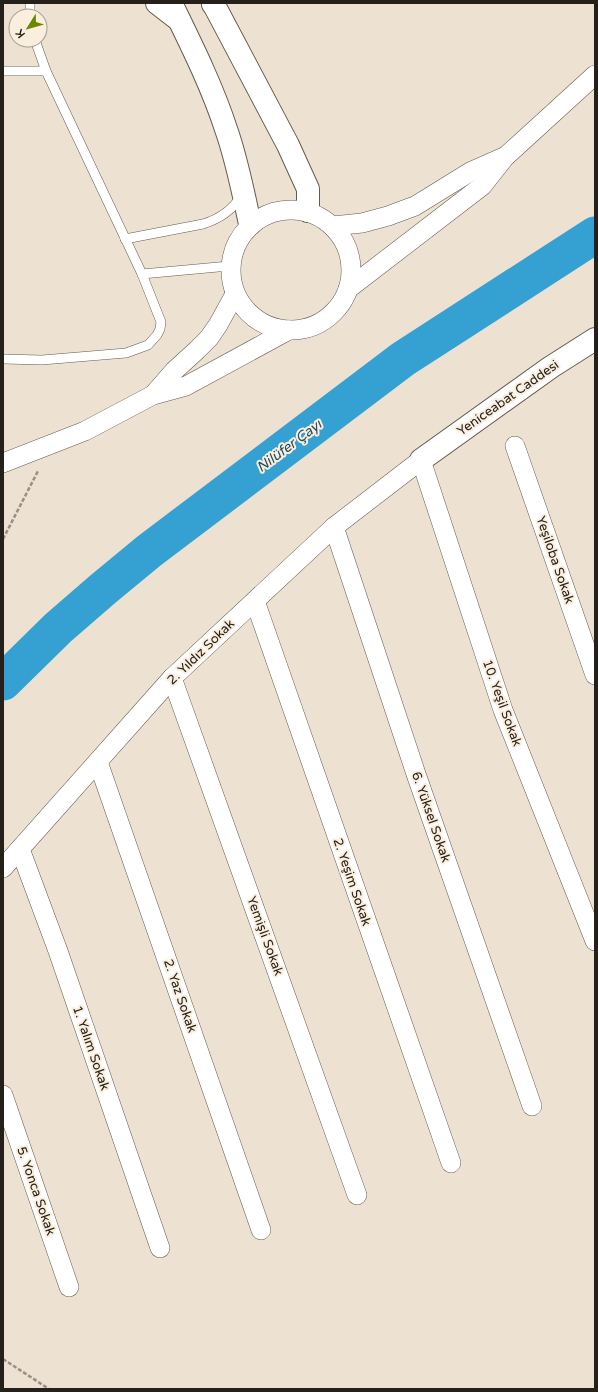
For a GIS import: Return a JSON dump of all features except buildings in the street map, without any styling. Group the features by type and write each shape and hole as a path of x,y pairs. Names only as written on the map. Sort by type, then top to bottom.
{"main road":[{"path":"157,3 175,12 212,92 226,128 236,162 250,224"},
{"path":"213,3 288,146 308,189 308,211"},
{"name":"Yeniceabat Caddesi","path":"421,460 551,367 595,339"}],"street":[{"path":"348,289 482,186 505,157 595,76"},
{"path":"333,226 362,223 388,216 415,206 470,172 505,157"},
{"path":"296,209 308,211 319,216 333,226 343,240 350,257 351,274 348,289 341,303 332,314 319,323 305,329 290,330 274,328 258,321 245,309 235,294 230,277 229,266 231,256 239,237 250,224 264,215 280,210 296,209"},
{"path":"153,395 174,371 209,338 235,294"},
{"path":"3,463 85,431 153,395 186,386 290,330"},
{"name":"Yeşiloba Sokak","path":"515,446 595,675"},
{"name":"2. Yıldız Sokak","path":"3,868 172,678 334,527 421,460"},
{"name":"10. Yeşil Sokak","path":"421,460 503,710 595,941"},
{"name":"6. Yüksel Sokak","path":"334,527 416,774 532,1106"},
{"name":"2. Yeşim Sokak","path":"255,601 451,1163"},
{"name":"Yemişli Sokak","path":"172,678 357,1195"},
{"name":"2. Yaz Sokak","path":"98,762 261,1230"},
{"name":"1. Yalım Sokak","path":"20,849 58,951 160,1248"},
{"name":"5. Yonca Sokak","path":"3,1095 69,1287"}],"lane":[{"path":"3,359 42,360 126,353 148,345 157,336 161,322 142,274 124,239 46,72 38,48"},
{"path":"3,71 46,72"},
{"path":"124,239 213,221 231,210 243,193"},
{"path":"142,274 229,266"}],"path":[{"path":"3,539 52,444"},
{"path":"3,1359 49,1389"}],"waterway":[{"name":"Nilüfer Çayı","path":"3,682 58,628 149,551 403,359 595,235"}]}
